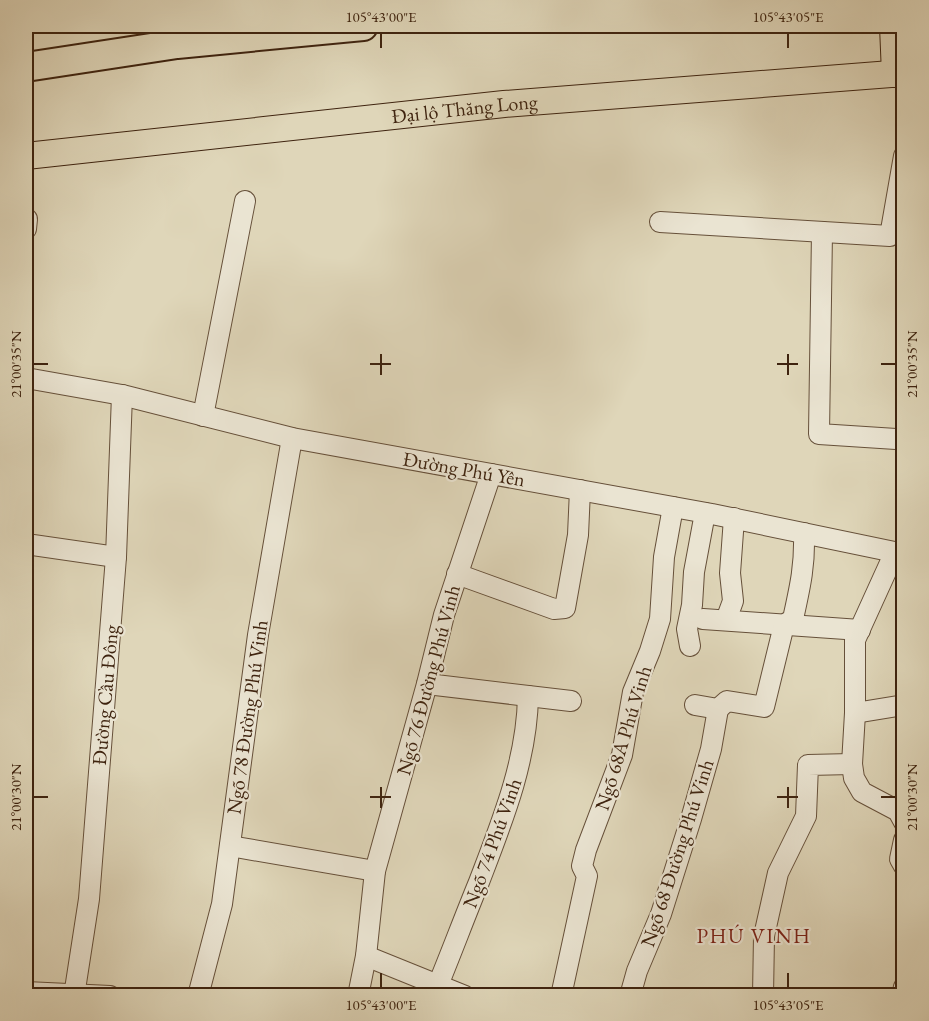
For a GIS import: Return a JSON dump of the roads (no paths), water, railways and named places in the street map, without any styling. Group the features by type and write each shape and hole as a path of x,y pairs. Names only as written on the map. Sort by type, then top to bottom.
{"highway":[{"path":"26,67 177,44 363,26"}],"main road":[{"path":"893,26 899,74"},
{"name":"Đại lộ Thăng Long","path":"26,156 504,104 899,74"}],"street":[{"path":"660,222 890,236 903,156"},
{"path":"202,416 245,201"},
{"path":"822,232 819,434 896,439"},
{"name":"Đường Phú Yên","path":"26,378 122,395 292,438 734,518 899,553"},
{"name":"Đường Cầu Đông","path":"74,994 89,899 116,557 122,395"},
{"name":"Ngõ 78 Đường Phú Vinh","path":"198,996 222,904 258,635 292,438"},
{"name":"Ngõ 76 Đường Phú Vinh","path":"358,996 366,956 375,871 444,615 491,474"},
{"path":"457,574 554,609 565,608 578,535 580,490"},
{"name":"Ngõ 68A Phú Vinh","path":"561,996 587,876 582,866 586,850 622,755 633,692 660,619 664,557 673,507"},
{"path":"690,646 687,629 692,605 694,572 705,513"},
{"path":"726,621 733,601 730,573 734,518"},
{"path":"694,705 718,709 727,701 764,706 784,625 793,619 799,595 805,563 804,533"},
{"path":"26,544 116,557"},
{"path":"899,553 855,640 852,764 854,778 861,792 898,811 903,822"},
{"path":"703,619 860,630"},
{"path":"427,684 571,701"},
{"name":"Ngõ 74 Phú Vinh","path":"438,985 505,814 521,760 528,720 528,696"},
{"path":"855,713 903,705"},
{"name":"Ngõ 68 Đường Phú Vinh","path":"630,996 637,971 661,914 691,819 711,749 718,709"},
{"path":"763,996 764,936 778,873 806,816 808,765 852,764"},
{"path":"903,840 900,859 903,866"},
{"path":"230,846 375,871"},
{"path":"366,956 465,996"},
{"path":"902,996 903,987"},
{"path":"26,992 110,996"}],"district":[{"name":"PHÚ VINH","path":"754,935"}]}
